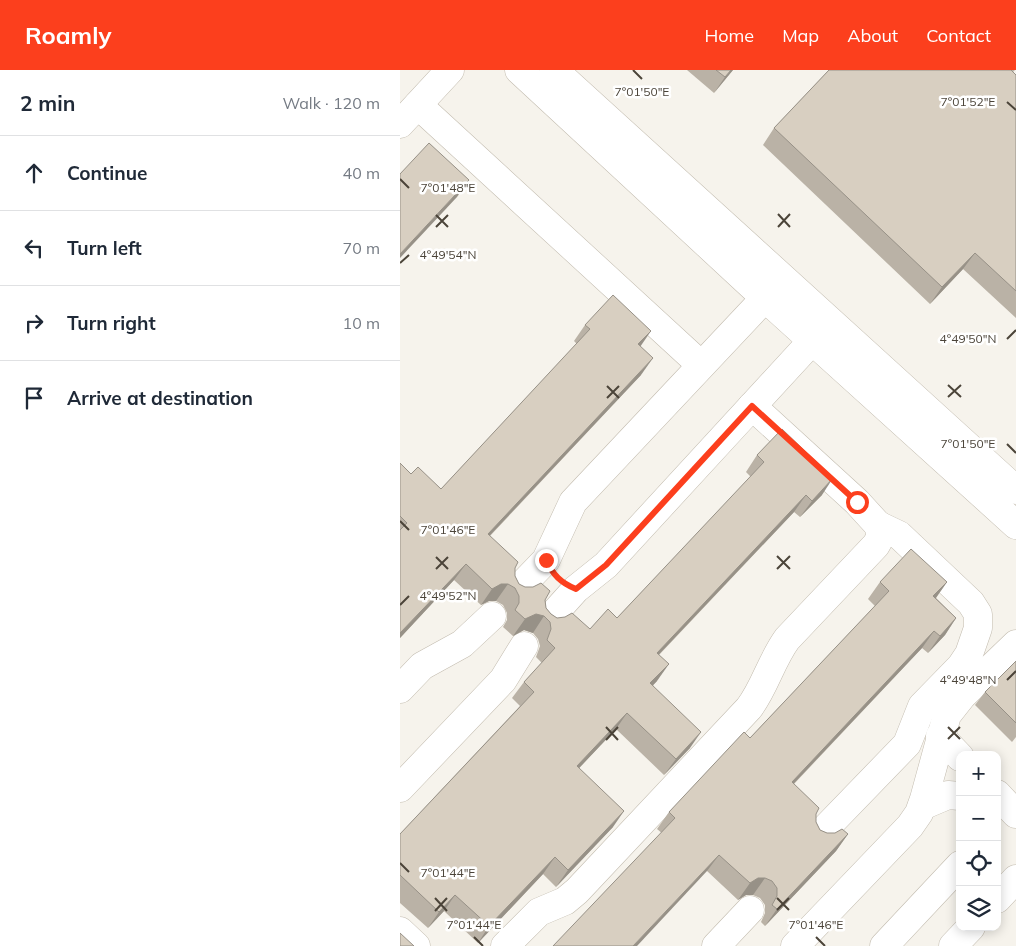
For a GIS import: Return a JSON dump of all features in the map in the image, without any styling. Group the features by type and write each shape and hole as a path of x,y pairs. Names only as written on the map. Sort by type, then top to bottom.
{"street":[{"path":"450,70 409,114 701,365"},
{"path":"519,70 765,298 1016,525"},
{"path":"554,70 1016,490"},
{"path":"518,589 546,560 573,502 765,298"},
{"path":"550,619 576,589 606,565 812,341"},
{"path":"752,406 857,502 878,525 899,535 978,614 978,628 969,654 961,666 922,706 907,744 819,835"},
{"path":"505,946 540,912 553,904 565,901 577,891 749,708 758,697 775,655 787,639 876,545 880,536 878,525"},
{"path":"546,560 564,585 576,589"},
{"path":"400,689 422,666 462,644 492,616"},
{"path":"795,946 910,826 922,806 947,715 962,696 1016,644"},
{"path":"400,788 503,680 524,646"},
{"path":"940,736 956,753"},
{"path":"922,806 948,795 956,796"},
{"path":"999,796 1016,814"},
{"path":"884,946 956,869"},
{"path":"1001,895 1016,879"},
{"path":"716,946 750,910"},
{"path":"400,931 416,946"},
{"path":"953,946 967,931"}],"building":[{"path":"716,70 731,70 725,77"},
{"path":"829,70 1011,70 1016,75 1016,291 975,253 942,287 774,128"},
{"path":"429,143 469,180 400,254 400,174"},
{"path":"613,295 651,331 638,344 653,358 488,534 518,562 515,568 515,576 519,584 525,587 533,587 541,583 550,591 545,600 546,608 551,614 557,618 565,617 572,613 590,629 608,609 617,618 764,462 757,455 782,429 833,478 812,501 806,495 657,653 669,664 650,683 701,732 676,759 627,713 577,766 624,811 568,870 555,857 489,926 455,895 439,912 400,875 400,834 534,692 524,682 555,648 547,640 551,629 550,622 544,616 536,614 525,619 515,610 519,603 519,596 515,588 508,584 501,584 492,589 466,564 400,633 400,530 407,523 400,516 400,463 411,474 418,467 441,489 590,329 585,325"},
{"path":"911,549 947,582 933,596 956,618 940,636 934,631 792,782 819,808 816,814 816,822 820,830 827,833 835,833 842,829 848,834 777,909 772,905 777,896 777,888 772,881 758,878 750,883 719,855 633,946 553,946 675,818 669,812 744,732 750,738 889,591 880,582"},
{"path":"1016,661 1016,723 985,692"},
{"path":"400,933 414,946 400,946"}],"route":[{"path":"546,560 551,570 564,585 576,589 584,584 606,565 752,406 857,502"}]}
